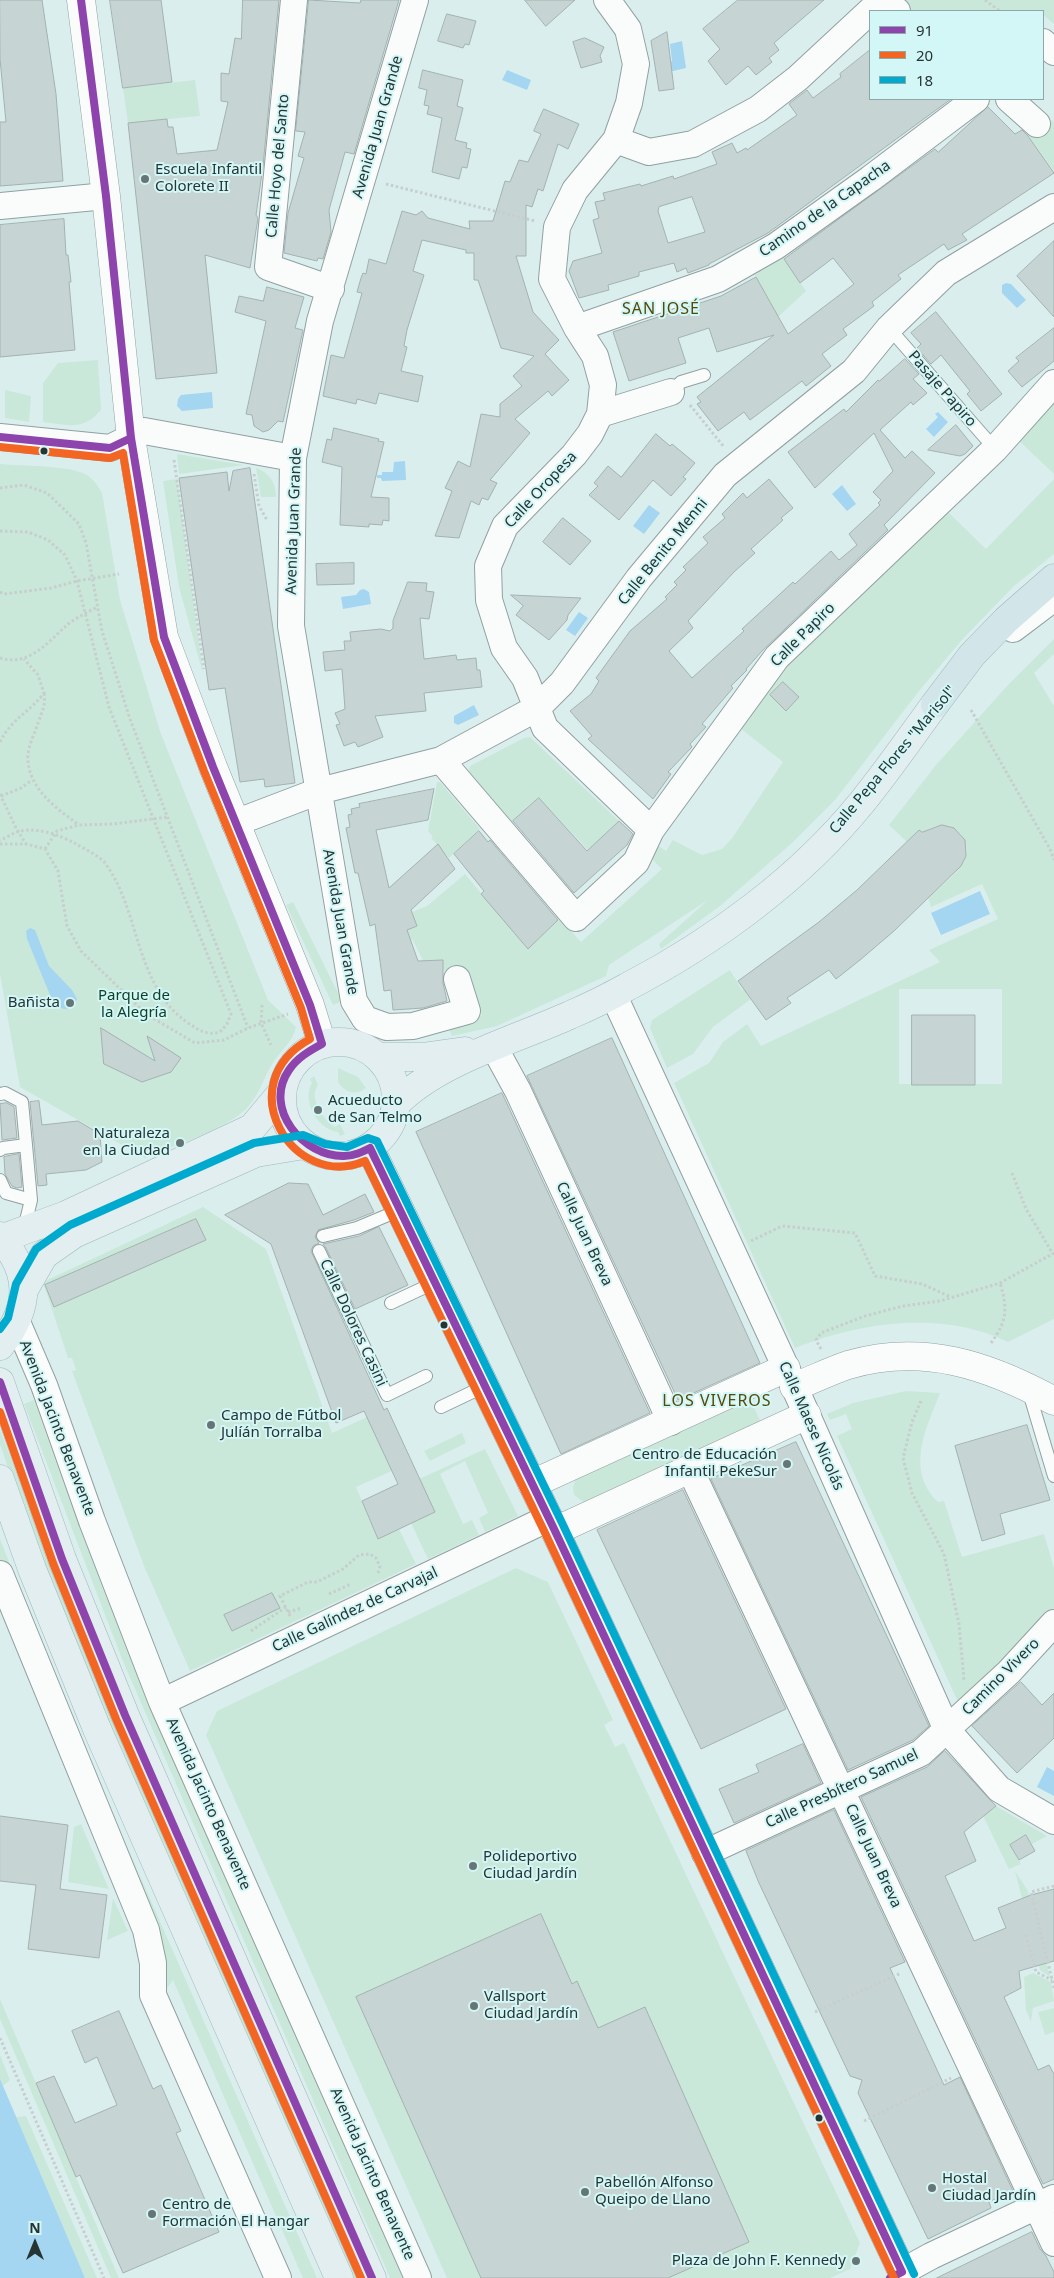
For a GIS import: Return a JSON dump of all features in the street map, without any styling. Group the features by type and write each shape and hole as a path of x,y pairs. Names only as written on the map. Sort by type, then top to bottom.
{"highway":[{"path":"935,704 972,656 1006,620 1054,578"}],"main road":[{"path":"81,0 106,196 131,438 164,637 235,823 310,1004 322,1044"},
{"name":"Calle Pepa Flores \"Marisol\"","path":"396,1104 410,1090 423,1082 494,1046 571,1015 614,994 677,958 733,920 783,882 823,845 862,802 935,704"},
{"path":"337,1042 357,1044 380,1057 392,1074 397,1099 394,1119 382,1139 370,1148 348,1157 322,1154 304,1145 287,1124 283,1112 282,1092 287,1075 298,1058 322,1044 337,1042"},
{"name":"Calle Pepa Flores \"Marisol\"","path":"380,1057 394,1059 422,1057 494,1046"},
{"path":"9,1234 66,1216 252,1128 282,1092"},
{"path":"25,1288 44,1255 74,1234 256,1153 304,1145"},
{"path":"370,1148 552,1524 899,2276"},
{"name":"Avenida Jacinto Benavente","path":"0,1346 17,1322 25,1288 22,1270 9,1234"},
{"path":"532,1484 671,1422 790,1377 890,1356 940,1358 980,1367 1028,1386 1054,1401"},
{"path":"0,1382 62,1559 125,1714 372,2278"},
{"name":"Calle Galíndez de Carvajal","path":"552,1524 690,1469 806,1415"},
{"path":"0,1479 32,1569 97,1729 339,2278"}],"street":[{"name":"Calle Hoyo del Santo","path":"294,0 268,266 330,289"},
{"name":"Avenida Juan Grande","path":"415,0 320,321 293,458 292,626 354,1001 365,1019 387,1027 413,1026 467,1011 457,979"},
{"name":"Calle Oropesa","path":"537,708 525,678 504,648 489,600 488,566 505,526 574,455 590,434 600,414 603,385 595,356 577,328 552,278 558,227 575,190 616,140 629,103 636,64 628,29 608,0"},
{"path":"871,10 882,0 896,10"},
{"path":"616,140 649,152 693,144 758,108 798,78 869,12"},
{"path":"1044,43 1054,52"},
{"name":"Camino de la Capacha","path":"577,328 718,279 776,246 870,179 975,100"},
{"path":"1010,100 1037,124"},
{"path":"0,206 106,196"},
{"name":"Calle Benito Menni","path":"235,823 319,791 441,760 537,708 562,683 639,578 726,475 854,371 889,328 946,273 1054,207"},
{"name":"Calle Papiro","path":"441,760 576,918 636,862 651,830 777,657 995,449 1054,384"},
{"path":"600,414 671,392"},
{"path":"0,437 110,448 144,431 293,458"},
{"name":"Calle Pepa Flores \"Marisol\"","path":"935,704 1013,629 1054,598"},
{"path":"537,708 545,728 651,830"},
{"name":"Calle Maese Nicolás","path":"614,994 790,1377 947,1730 999,1789 1054,1821"},
{"name":"Calle Juan Breva","path":"494,1046 518,1091 671,1422"},
{"name":"Avenida Jacinto Benavente","path":"17,1322 44,1386 92,1521 162,1702 418,2278"},
{"name":"Calle Juan Breva","path":"690,1469 842,1790 1046,2202 1054,2243"},
{"name":"Calle Galíndez de Carvajal","path":"162,1702 552,1524"},
{"path":"0,1574 146,1930 153,1963 153,1995 278,2278"},
{"name":"Camino Vivero","path":"947,1730 1009,1672 1054,1623"},
{"name":"Calle Presbítero Samuel","path":"705,1853 921,1753 947,1730"},
{"path":"899,2276 931,2256 1046,2202"}],"lane":[{"name":"Pasaje Papiro","path":"889,328 995,449"},
{"path":"671,392 681,382 704,374"},
{"path":"0,1094 5,1093 22,1102 31,1200 9,1234"},
{"path":"0,1150 26,1145"},
{"path":"0,1180 6,1193 31,1200"},
{"path":"323,1236 357,1228 400,1210"},
{"name":"Calle Dolores Casini","path":"319,1251 387,1394 426,1376"},
{"path":"391,1303 436,1282"},
{"path":"441,1407 485,1386"},
{"path":"1028,1386 1054,1476"}],"path":[{"path":"985,0 999,10"},
{"path":"380,182 558,227"},
{"path":"695,410 720,442"},
{"path":"173,452 204,672"},
{"path":"252,466 259,506 271,528"},
{"path":"0,488 24,486 47,493 79,524 86,543 91,579 102,631 130,719 248,1028"},
{"path":"0,531 28,532 48,540 64,555 76,581 110,707 231,1014 227,1024 220,1032 214,1034 204,1033 166,1003 154,984 140,952 123,892 104,862 88,850 54,834 34,831 18,832 0,840"},
{"path":"0,592 4,594 51,588 76,581 119,574"},
{"path":"0,658 24,659 46,646 68,624 97,607"},
{"path":"24,659 38,675 44,693 45,708 40,716 28,755 32,780 44,796 79,825"},
{"path":"0,742 17,718 36,704 44,693"},
{"path":"971,710 1040,831 1054,860"},
{"path":"26,844 0,795 21,788 32,780"},
{"path":"45,849 57,830 79,825 113,824 168,817"},
{"path":"0,844 26,844 45,849 58,872 67,926 81,951 146,1014 195,1043 224,1040 248,1028 294,1012"},
{"path":"262,1004 261,1023 271,1045"},
{"path":"821,1350 816,1340 821,1333 865,1316 903,1306 952,1297 1000,1283 1054,1254 1026,1209 1012,1173"},
{"path":"747,1243 782,1226 855,1233 875,1276 922,1284 952,1297"},
{"path":"991,1343 1005,1321 1006,1300 1000,1283"},
{"path":"921,1401 912,1422 903,1458 912,1493 944,1554 959,1624 967,1711"},
{"path":"292,1620 280,1596 308,1582 317,1582 342,1569 358,1555 370,1554 376,1558 380,1566 374,1579"},
{"path":"324,1599 335,1590 354,1583"},
{"path":"288,1612 307,1606"},
{"path":"1054,1886 1030,1892 1054,1988"},
{"path":"1026,1935 1036,1972 1052,1980"},
{"path":"815,2012 902,1972"},
{"path":"0,2038 104,2278"},
{"path":"864,2121 952,2078"}],"green space":[{"path":"896,0 1054,0 1054,24 1044,16 1044,10 910,10"},
{"path":"195,80 200,116 128,123 123,88"},
{"path":"1052,120 1054,122 1054,171 1028,135"},
{"path":"780,253 806,291 778,317 752,270"},
{"path":"98,360 101,410 95,417 82,424 75,425 43,422 43,383 58,363"},
{"path":"5,390 31,396 29,422 5,418"},
{"path":"1054,395 1054,474 1016,438"},
{"path":"177,454 244,465 179,474"},
{"name":"Parque de la Alegría","path":"0,464 69,469 87,475 102,493 120,600 161,734 268,1000 296,1027 290,1041 274,1061 255,1097 238,1116 213,1130 145,1158 20,1087 0,974"},
{"path":"256,468 271,479 275,487 276,497 261,497"},
{"path":"177,479 203,674 179,587 163,481"},
{"path":"1054,479 1054,554 1014,586 961,641 919,691 835,800 793,842 720,906 661,949 659,944 708,900 609,965 606,976 497,1026 452,1036 448,1026 482,1015 467,968 444,971 442,960 423,961 413,940 407,939 406,928 409,929 417,926 412,912 427,906 465,874 528,949 560,919 581,942 662,869 650,857 657,845 666,851 673,840 702,855 722,849 732,838 783,762 740,728 770,684 794,658 946,510 986,549"},
{"path":"1054,639 1054,654 1034,673 1054,706 1054,1319 1008,1342 983,1332 956,1326 902,1323 874,1326 847,1332 795,1348 674,1083 709,1063 723,1042 747,1024 761,1046 940,962 929,950 998,919 982,884 931,907 928,898 953,875 964,861 967,852 962,836 955,830 940,826 931,828 923,834 919,830 907,842 889,825 936,765 1008,685","holes":["899,989 1002,989 1002,1084 899,1084"]},
{"path":"530,737 619,821 588,850 539,798 511,823 468,772 470,766 524,738"},
{"path":"437,782 440,782 480,829 449,858 431,838 433,837 428,831"},
{"path":"293,902 342,1001 333,1005 286,905"},
{"path":"730,970 742,990 745,989 751,999 713,1027 693,1054 667,1068 650,1028 652,1020"},
{"path":"338,1068 358,1077 366,1088 355,1093 344,1089 338,1082"},
{"path":"314,1076 318,1085 315,1090 315,1096 318,1108 330,1124 335,1127 340,1124 345,1134 340,1136 338,1132 324,1126 313,1114 310,1106 309,1090 312,1083 310,1079"},
{"name":"Campo de Fútbol Julíán Torralba","path":"203,1207 266,1249 332,1433 387,1408 412,1462 356,1487 378,1539 399,1529 416,1564 190,1671 144,1566 72,1371 76,1370 72,1358 68,1358 43,1282"},
{"path":"906,1391 940,1393 921,1449 920,1463 922,1477 928,1490 938,1502 944,1501 962,1557 1044,1534 1054,1568 1054,1608 1000,1666 958,1702 837,1436 852,1429 846,1414 830,1420 827,1414 853,1403"},
{"path":"749,1397 762,1424 585,1503 574,1495 573,1487 576,1478"},
{"path":"34,1400 68,1496 153,1713 167,1731 165,1741 403,2278 390,2278 122,1659 24,1404"},
{"path":"0,1430 91,1670 358,2278 352,2278 86,1674 8,1468 0,1444"},
{"path":"462,1433 466,1443 430,1461 424,1451"},
{"path":"485,1449 518,1516 485,1532 479,1518 488,1513 465,1461 440,1474 463,1524 472,1520 479,1535 428,1559 411,1523 419,1479"},
{"path":"0,1539 70,1717 317,2278 303,2278 173,1980 164,1992 0,1560"},
{"name":"Polideportivo Ciudad Jardín","path":"516,1568 548,1582 613,1720 604,1725 615,1747 624,1743 860,2243 850,2269 830,2278 447,2278 206,1735 217,1711"},
{"path":"996,1806 1047,1836 1032,1844 1026,1835 1010,1845 1021,1864 1009,1869 983,1816"},
{"path":"81,1824 109,1889 68,1882 74,1827"},
{"path":"1015,1871 1028,1891 1050,1977 1040,1970"},
{"path":"113,1898 128,1931 107,1940"},
{"path":"1033,1973 1051,1982 1054,2001 1033,2008 1031,2022 1026,2010 1024,1977"},
{"path":"0,1999 119,2278 111,2278 0,2019"},
{"path":"1054,2008 1054,2032 1045,2035 1038,2012"},
{"path":"0,2055 10,2080 3,2086 0,2079"},
{"path":"26,2116 97,2278 85,2278 16,2117"}],"water":[{"path":"682,41 686,68 664,73 662,65 672,61 670,44"},
{"path":"507,70 531,80 527,90 502,80"},
{"path":"1006,283 1011,284 1026,300 1017,308 1002,293 1002,285"},
{"path":"212,392 213,408 182,411 177,406 181,395"},
{"path":"938,412 948,422 934,437 926,429 938,417 935,414"},
{"path":"405,461 406,480 382,481 381,478 377,478 377,475 382,475 382,472 393,472 394,462"},
{"path":"842,485 856,504 847,511 832,494"},
{"path":"649,505 660,513 644,534 633,526"},
{"path":"364,589 369,592 371,604 343,609 341,597 356,595 360,590"},
{"path":"579,612 588,618 575,636 566,630"},
{"path":"474,705 479,715 458,725 454,723 454,716"},
{"path":"980,891 990,914 941,935 931,913"},
{"path":"30,928 35,930 49,966 72,990 77,999 74,1007 65,1009 55,1007 27,939 26,931"},
{"path":"1047,1767 1054,1771 1054,1796 1037,1787"},
{"path":"0,2079 85,2278 0,2278"}],"building":[{"path":"0,0 42,0 56,94 63,181 0,186 0,122 6,122 0,59"},
{"path":"110,0 161,0 172,82 123,88"},
{"path":"243,0 279,0 263,166 256,215 258,218 250,268 205,255 217,373 156,379 128,123 167,119 168,127 173,127 177,154 217,150 228,102 221,101 221,73 229,74 235,38 241,39"},
{"path":"309,0 360,3 361,0 399,0 354,154 345,152 329,210 331,232 323,259 318,258 317,261 284,253 288,213 304,158 298,156 305,132 296,131"},
{"path":"525,0 575,0 546,26"},
{"path":"738,0 824,0 774,43 779,50 769,58 772,62 756,75 748,66 726,85 708,61 720,49 703,29"},
{"path":"447,14 476,21 469,45 465,44 463,48 438,41"},
{"path":"667,32 674,89 659,91 651,41"},
{"path":"585,38 604,47 600,56 602,62 581,68 573,42"},
{"path":"869,51 869,100 950,100 768,233 709,265 688,273 686,268 677,272 674,263 639,272 639,276 608,285 609,290 579,298 569,271 573,261 602,253 593,220 599,218 595,202 605,200 603,193 640,184 641,186 673,176 674,179 717,164 712,152 732,143 737,153 746,148 747,150 797,115 789,104 807,90 813,98 841,77 840,74","holes":["692,197 705,232 668,243 658,211 659,207"]},
{"path":"423,70 463,80 457,106 463,108 455,140 467,143 466,148 471,149 467,168 462,167 459,179 432,172 442,118 427,114 429,106 424,105 427,90 419,88"},
{"path":"988,107 1015,134 1022,130 1028,136 1054,173 962,234 967,240 948,250 944,244 898,275 901,279 872,302 874,306 843,329 847,335 822,354 831,366 806,386 802,381 750,420 744,412 718,431 697,404 701,402 697,397 774,335 717,352 709,328 678,338 686,363 629,381 613,332 721,296 756,277 788,334 854,284 833,258 800,283 784,259 935,149 938,152"},
{"path":"544,109 579,124 568,149 558,144 543,191 538,189 532,207 526,205 526,256 516,256 533,312 559,340 545,354 569,380 552,396 548,391 515,419 530,433 490,480 497,483 488,500 482,498 479,505 471,501 459,538 435,536 452,491 445,488 458,461 470,467 481,414 500,417 500,404 522,386 513,376 534,356 501,348 478,280 474,280 474,253 466,253 466,250 422,240 413,271 424,275 407,330 404,346 407,347 401,371 423,376 418,402 379,393 376,404 357,399 356,404 323,396 331,355 344,358 362,293 357,292 361,278 363,273 366,274 369,259 386,264 402,211 416,215 422,211 428,218 470,229 469,221 493,221 505,181 510,182 519,160 528,162 541,134 534,131"},
{"path":"64,219 66,255 68,255 71,282 69,282 75,350 0,357 0,225"},
{"path":"1054,241 1054,317 1017,276"},
{"path":"267,287 304,297 295,328 303,330 283,422 278,421 269,430 263,432 254,426 252,415 246,414 266,321 235,312 239,296 263,301"},
{"path":"936,312 1002,394 981,411 967,394 970,391 941,355 931,364 917,348 921,344 911,333"},
{"path":"1054,328 1054,361 1022,387 1008,371 1019,361 1016,358"},
{"path":"905,359 919,374 913,379 927,393 913,405 911,402 880,430 905,458 912,451 935,473 884,525 888,530 762,651 731,686 733,688 702,724 706,727 690,744 692,747 668,772 671,774 653,799 588,739 592,736 570,711 591,694 599,681 596,678 630,631 667,599 665,597 677,585 674,582 686,570 683,567 708,543 703,537 725,518 722,514 743,493 747,498 769,479 793,508 781,518 783,520 751,549 755,553 734,572 688,621 693,628 669,651 692,678 744,631 742,629 793,582 795,584 831,551 839,560 857,545 849,534 880,505 878,503 881,500 873,492 893,471 874,433 815,488 788,452 844,409 846,412 878,380"},
{"path":"956,425 973,446 965,454 960,456 928,450"},
{"path":"334,428 379,439 378,441 384,442 371,497 389,498 389,521 383,520 382,525 369,524 369,527 340,525 342,467 322,462 327,439 331,440"},
{"path":"656,434 670,446 672,444 695,463 683,477 686,479 671,496 653,480 619,520 589,495 598,486 594,483 608,466 621,477"},
{"path":"250,468 295,783 265,787 264,779 240,782 225,688 209,690 179,478 227,472 229,491 233,471"},
{"path":"563,518 591,541 570,565 543,542"},
{"path":"354,563 354,584 317,585 316,564"},
{"path":"408,582 427,583 426,591 434,592 429,619 420,618 424,659 456,655 457,660 476,658 482,687 424,693 426,711 375,716 383,737 358,747 355,742 344,746 336,725 340,724 335,713 345,709 342,669 325,671 323,652 345,650 344,641 351,641 350,632 381,629 390,631 393,628 393,621"},
{"path":"511,595 581,598 568,615 567,620 549,640 516,615 523,606"},
{"path":"783,682 799,697 786,711 770,695"},
{"path":"434,789 428,820 376,830 389,888 438,844 455,869 411,910 417,926 407,930 418,961 443,960 443,983 447,1001 423,1008 393,1010 391,990 384,991 375,924 370,926 358,873 355,873 346,828 350,827 348,815 352,814 351,809 360,807 359,804"},
{"path":"539,798 587,851 619,821 633,834 627,845 574,893 513,821"},
{"path":"942,825 954,828 965,840 966,856 961,866 894,931 836,979 829,970 787,998 791,1003 766,1020 738,981 819,922 857,890 919,830 922,832"},
{"path":"479,831 488,842 490,840 558,920 528,949 481,894 484,891 454,854"},
{"path":"912,1015 975,1015 975,1085 912,1085"},
{"path":"101,1028 155,1061 147,1036 181,1058 171,1072 142,1082 104,1064"},
{"path":"612,1038 760,1363 678,1400 527,1076"},
{"path":"502,1093 650,1413 561,1454 416,1132"},
{"path":"39,1101 42,1125 78,1121 100,1134 102,1162 86,1170 46,1174 47,1185 38,1186 30,1102"},
{"path":"7,1103 14,1107 17,1138 2,1140 0,1104"},
{"path":"19,1154 22,1187 17,1188 12,1186 5,1174 4,1157"},
{"path":"289,1183 308,1184 323,1215 365,1194 374,1212 318,1230 315,1237 319,1243 313,1246 311,1251 384,1410 387,1408 435,1512 378,1539 362,1501 398,1484 364,1411 336,1423 271,1244 225,1215"},
{"path":"196,1219 206,1240 54,1307 45,1285"},
{"path":"379,1227 408,1285 355,1309 323,1244 359,1236"},
{"path":"1027,1425 1050,1500 1000,1514 1005,1534 982,1541 955,1446"},
{"path":"796,1442 929,1726 913,1740 848,1770 711,1479"},
{"path":"683,1490 786,1709 701,1749 597,1530"},
{"path":"272,1593 280,1608 232,1631 224,1615"},
{"path":"1021,1682 1042,1705 1054,1693 1054,1738 1017,1773 972,1726"},
{"path":"803,1744 821,1783 734,1823 719,1789 759,1772 756,1765"},
{"path":"945,1751 996,1806 964,1832 976,1861 945,1876 974,1941 1006,1928 998,1908 1031,1895 1054,1889 1054,1961 1019,1971 1021,1988 1004,1997 1038,2070 1049,2065 1054,2074 1054,2179 1043,2184 861,1797 927,1767"},
{"path":"834,1810 905,1962 890,1968 944,2085 960,2077 1013,2191 989,2202 991,2208 928,2239 858,2093 862,2080 850,2076 759,1883 746,1851"},
{"path":"0,1816 68,1825 60,1889 107,1895 99,1958 28,1949 36,1885 0,1881"},
{"path":"1026,1835 1035,1851 1019,1860 1010,1845"},
{"name":"Pabellón Alfonso Queipo de Llano","path":"541,1914 572,1984 577,1981 598,2028 645,2007 749,2242 668,2278 481,2278 356,1997"},
{"path":"119,2011 153,2089 161,2085 181,2131 176,2133 219,2232 123,2273 80,2175 76,2177 36,2083 54,2076 75,2123 117,2105 97,2057 85,2063 72,2031"},
{"path":"1032,2232 1054,2272 1054,2278 937,2278"}],"transit line":[{"name":"91","path":"81,0 106,196 131,438 164,637 213,767 310,1005 322,1044 300,1058 289,1070 282,1085 281,1100 284,1115 291,1128 302,1140 329,1154 351,1155 370,1148 555,1531 902,2272 890,2278"},
{"name":"91","path":"0,437 110,448 131,438"},
{"name":"20","path":"0,447 110,458 123,453 154,640 204,771 301,1008 310,1039 286,1058 274,1081 272,1106 280,1128 294,1148 314,1161 339,1167 365,1161 546,1535 894,2278"},
{"name":"18","path":"0,1329 8,1318 16,1284 36,1249 70,1225 254,1143 303,1135 325,1144 347,1147 368,1138 377,1141 564,1527 914,2274"},
{"name":"91","path":"0,1382 62,1559 125,1715 372,2278"},
{"name":"20","path":"0,1412 53,1563 116,1719 361,2278"}],"place":[{"name":"Escuela Infantil Colorete II","path":"145,179"},
{"name":"Bañista","path":"70,1003"},
{"name":"Acueducto de San Telmo","path":"318,1110"},
{"name":"Naturaleza en la Ciudad","path":"180,1143"},
{"name":"Campo de Fútbol Julíán Torralba","path":"211,1425"},
{"name":"Centro de Educación Infantil PekeSur","path":"787,1464"},
{"name":"Polideportivo Ciudad Jardín","path":"473,1866"},
{"name":"Vallsport Ciudad Jardín","path":"474,2006"},
{"name":"Hostal Ciudad Jardín","path":"932,2188"},
{"name":"Pabellón Alfonso Queipo de Llano","path":"585,2192"},
{"name":"Centro de Formación El Hangar","path":"152,2214"},
{"name":"Plaza de John F. Kennedy","path":"856,2261"}],"district":[{"name":"SAN JOSÉ","path":"661,309"},
{"name":"LOS VIVEROS","path":"717,1401"}]}
